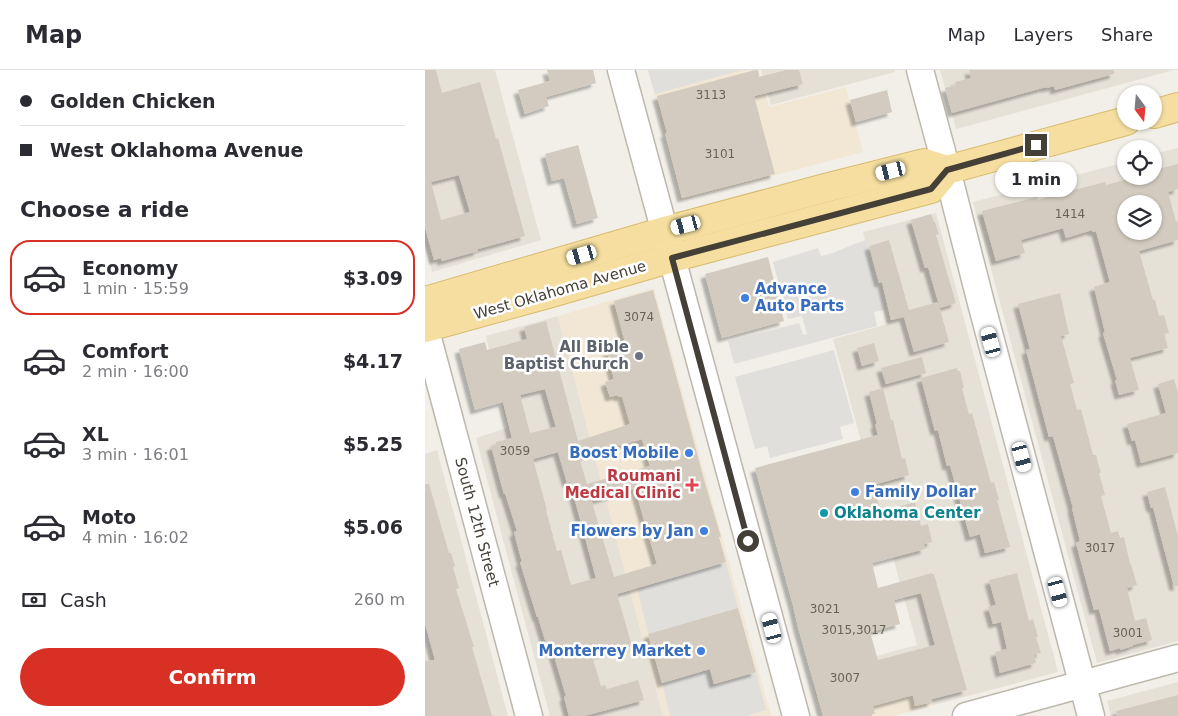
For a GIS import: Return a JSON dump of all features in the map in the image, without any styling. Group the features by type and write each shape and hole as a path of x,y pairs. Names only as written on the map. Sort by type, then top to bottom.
{"main road":[{"path":"1163,111 1178,107"},
{"path":"947,170 1117,123"},
{"name":"West Oklahoma Avenue","path":"425,301 665,231 923,163 947,170 931,189 672,258 425,328"}],"street":[{"path":"621,70 796,716"},
{"path":"920,70 1091,716"},
{"name":"South 12th Street","path":"425,328 529,716"},
{"path":"966,716 1178,658"}],"shaded area":[{"path":"425,70 495,70 541,240 432,272 425,245"},
{"path":"648,70 759,70 769,107 846,87 863,152 681,200"},
{"path":"648,70 742,70 655,94"},
{"path":"761,70 895,70 895,72 771,105"},
{"path":"940,70 1174,70 1117,85 956,129"},
{"path":"1178,148 1178,641 1097,663 973,202 1117,164 1117,185 1162,185 1162,152"},
{"path":"936,213 1058,672 934,705 924,670 816,697 811,674 917,645 833,339 888,324 863,232"},
{"path":"866,240 884,310 874,312 877,326 734,364 728,341 799,323 803,335 807,334 802,316 788,319 773,262 818,248 821,256"},
{"path":"654,288 771,716 663,716 558,316"},
{"path":"558,316 663,716 550,716 476,438 507,428 486,336"},
{"path":"834,350 854,423 840,427 843,439 770,458 767,446 755,449 735,377"},
{"path":"437,450 508,716 425,716 425,454"},
{"path":"726,562 738,608 648,634 637,588"},
{"path":"710,669 715,684 756,672 766,710 746,716 670,716 662,683"},
{"path":"924,670 934,705 893,716 822,716 816,697"},
{"path":"1178,682 1178,716 1111,716 1107,701"}],"building":[{"path":"425,70 436,70 442,93 480,82 496,139 498,138 525,236 442,261 441,258 434,260 425,227","holes":["459,175 470,212 441,220 431,182"]},
{"path":"547,70 593,70 596,83 546,97 549,106 525,114 518,90 550,81"},
{"path":"758,70 759,77 786,70 799,70 803,84 754,96 775,174 682,198 657,96"},
{"path":"969,70 1114,70 1114,74 1055,90 1054,86 1046,87 952,113 945,88 956,85 955,82 971,78"},
{"path":"887,90 892,112 856,122 850,100"},
{"path":"578,145 598,218 577,224 564,178 552,181 545,154"},
{"path":"1178,164 1178,189 1168,192 1176,222 1178,221 1178,240 1139,251 1159,316 1164,315 1169,333 1164,334 1168,348 1130,358 1139,390 1119,395 1115,380 1117,380 1103,333 1105,332 1094,287 1110,282 1096,231 1093,232 1092,230 1066,238 1063,228 1021,240 1025,253 996,261 982,211 1037,197 1038,200 1073,189 1105,182 1106,185 1117,182 1117,185 1162,185 1162,168"},
{"path":"931,214 939,234 936,235 956,303 940,308 928,267 925,268 911,220"},
{"path":"889,240 909,310 938,302 949,342 914,352 904,317 891,320 882,282 879,283 869,246"},
{"name":"Advance Auto Parts","path":"768,257 784,321 722,338 705,274"},
{"path":"653,290 721,537 719,537 726,562 617,594 632,646 592,656 601,686 605,685 607,689 638,680 644,700 584,716 569,716 564,697 566,696 552,649 548,650 520,562 522,562 514,532 517,531 504,494 491,446 496,445 496,442 512,438 503,402 475,410 459,349 485,342 487,350 527,339 524,327 546,321 578,441 630,424 622,396 610,397 605,382 614,379 607,352 626,346 614,301","holes":["545,389 556,427 530,433 520,395","642,439 650,466 587,484 579,457","558,452 567,483 570,482 596,578 571,585 561,550 557,551 533,459","635,489 657,564 614,577 592,501"]},
{"path":"1060,293 1069,334 1061,336 1074,383 1070,384 1077,410 1081,409 1093,455 1096,455 1101,473 1099,473 1105,495 1101,496 1111,533 1118,531 1120,538 1124,537 1137,585 1127,588 1135,621 1146,618 1152,640 1120,650 1120,648 1110,651 1099,609 1094,610 1076,543 1080,541 1073,508 1053,436 1049,437 1026,350 1030,349 1018,304"},
{"path":"874,343 879,361 862,366 857,348"},
{"path":"922,357 926,373 886,384 881,368"},
{"path":"957,368 960,371 964,388 962,388 969,414 972,413 991,483 994,482 1010,547 985,553 980,534 970,537 950,465 947,466 938,430 935,431 921,378"},
{"path":"1174,379 1178,393 1178,453 1141,463 1135,440 1132,441 1127,424 1166,413 1158,384"},
{"path":"883,388 902,459 905,458 909,475 873,485 881,512 915,502 921,526 928,524 932,542 924,544 925,549 872,563 878,588 934,574 967,690 932,699 932,702 915,706 913,695 873,706 875,714 872,714 872,716 823,716 755,468 878,435 869,392","holes":["921,593 935,645 878,660 870,632 900,624 894,600"]},
{"path":"425,484 429,484 449,553 451,553 455,566 453,567 459,588 456,589 492,716 425,716 425,661 435,660 425,623"},
{"path":"1165,487 1178,536 1178,586 1174,586 1153,507 1151,508 1147,492"},
{"path":"1017,573 1029,621 1033,619 1041,653 1034,654 1036,663 1000,673 995,652 1007,649 1001,622 993,624 988,607 996,605 989,580"},
{"name":"Monterrey Market","path":"738,608 756,672 714,684 710,669 662,683 648,634"},
{"path":"1178,695 1178,716 1117,716 1116,711"}],"place":[{"name":"Advance Auto Parts","path":"745,298"},
{"name":"All Bible Baptist Church","path":"639,356"},
{"name":"Boost Mobile","path":"689,453"},
{"name":"Roumani Medical Clinic","path":"692,485"},
{"name":"Family Dollar","path":"855,492"},
{"name":"Oklahoma Center","path":"824,513"},
{"name":"Flowers by Jan","path":"704,531"},
{"name":"Monterrey Market","path":"701,651"}],"route":[{"path":"748,541 672,258 931,189 947,170 1036,145"}]}
